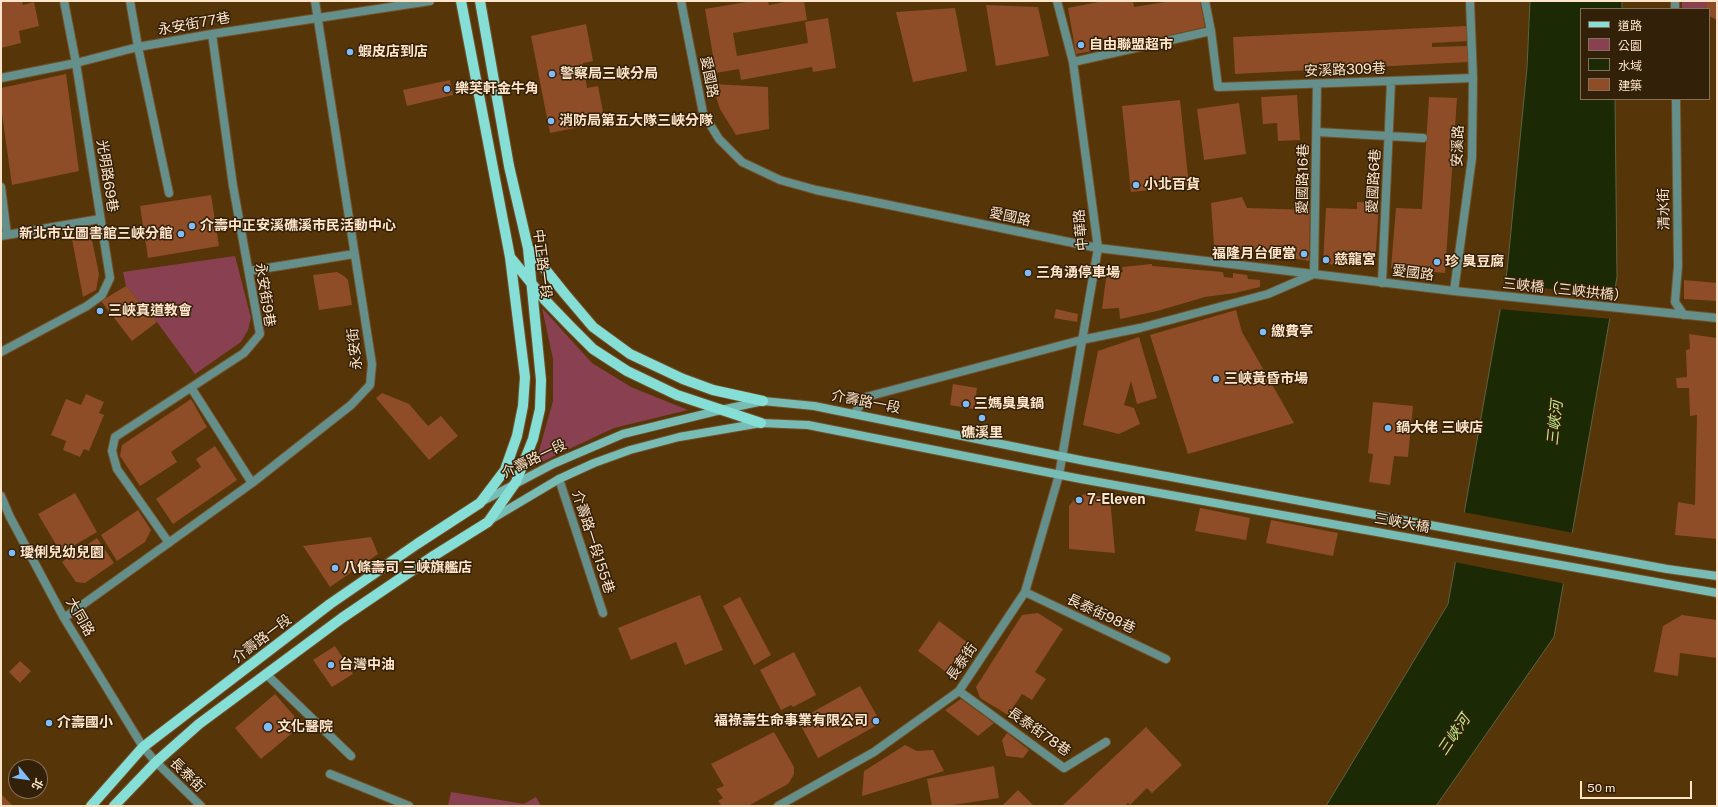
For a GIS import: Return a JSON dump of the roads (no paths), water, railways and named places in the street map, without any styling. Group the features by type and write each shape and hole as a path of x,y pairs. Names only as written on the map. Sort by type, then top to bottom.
{"main road":[{"path":"461,1 510,257 525,377 523,406 517,436 505,470 480,503"},
{"name":"中正路一段","path":"480,1 509,166 528,248 541,380 540,409 533,439 516,482 488,522"},
{"path":"469,48 488,45"},
{"path":"528,248 593,327 630,354 695,384 713,390 763,401"},
{"path":"510,257 560,316 594,349 627,371 677,395 761,423"},
{"name":"介壽路一段","path":"91,806 143,747 330,604 416,544 516,482 553,464 623,434 763,401 814,406 1085,461"},
{"name":"介壽路一段","path":"114,806 156,762 199,724 342,618 435,555 559,479 594,463 630,450 679,437 761,423 808,425 1081,479"},
{"name":"三峽大橋","path":"1085,461 1667,569 1717,576"},
{"name":"三峽大橋","path":"1081,479 1717,594"}],"street":[{"name":"光明路69巷","path":"1,352 87,306 102,295 110,278 76,63 64,1"},
{"path":"130,1 138,47 169,193"},
{"name":"永安街","path":"64,618 252,483 351,405 370,385 372,364 319,18 315,1"},
{"name":"永安街77巷","path":"76,63 138,47 212,34 430,1"},
{"name":"愛國路","path":"681,1 703,113 719,139 742,162 780,180 816,190 1098,248 1454,291"},
{"name":"中華路","path":"1057,1 1073,62 1098,248 1059,474"},
{"path":"1073,62 1210,31 1205,1"},
{"name":"安溪路","path":"1454,291 1472,158 1473,78 1470,1"},
{"name":"安溪路309巷","path":"1210,31 1218,87 1473,78"},
{"name":"永安街9巷","path":"169,543 117,469 112,451 115,437 192,389 244,353 260,334 233,186 212,34"},
{"path":"1,78 76,63"},
{"name":"愛國路6巷","path":"1382,282 1391,82"},
{"name":"愛國路16巷","path":"1314,274 1317,84"},
{"name":"清水街","path":"1676,100 1678,266 1675,302 1684,315"},
{"path":"1316,132 1423,138"},
{"path":"1,188 4,235 100,219"},
{"path":"249,271 354,254"},
{"path":"854,414 866,397 1081,340 1140,328 1268,294 1314,274"},
{"name":"三峽橋（三峽拱橋）","path":"1454,291 1717,318"},
{"path":"192,389 252,483"},
{"name":"長泰街","path":"778,806 874,752 959,691 1025,592 1059,474"},
{"name":"介壽路一段155巷","path":"559,479 603,612"},
{"name":"大同路","path":"1,496 10,517 64,618 143,747 156,762"},
{"name":"長泰街98巷","path":"1025,592 1166,659"},
{"path":"266,674 351,756"},
{"name":"長泰街78巷","path":"959,691 1064,768 1106,742"},
{"name":"長泰街","path":"156,762 201,806"},
{"path":"330,774 409,806"}],"water":[{"name":"三峽河","path":"1530,1 1622,1 1622,8 1580,8 1580,100 1615,100 1617,277 1554,637 1436,806 1326,806 1448,604 1507,271 1527,68"}],"place":[{"name":"自由聯盟超市","path":"1081,45"},
{"name":"蝦皮店到店","path":"350,52"},
{"name":"警察局三峽分局","path":"552,74"},
{"name":"樂芙軒金牛角","path":"447,89"},
{"name":"消防局第五大隊三峽分隊","path":"551,121"},
{"name":"小北百貨","path":"1136,185"},
{"name":"介壽中正安溪礁溪市民活動中心","path":"192,226"},
{"name":"新北市立圖書館三峽分館","path":"181,234"},
{"name":"福隆月台便當","path":"1304,254"},
{"name":"慈龍宮","path":"1326,260"},
{"name":"珍 臭豆腐","path":"1437,262"},
{"name":"三角湧停車場","path":"1028,273"},
{"name":"三峽真道教會","path":"100,311"},
{"name":"繳費亭","path":"1263,332"},
{"name":"三峽黃昏市場","path":"1216,379"},
{"name":"三媽臭臭鍋","path":"966,404"},
{"name":"礁溪里","path":"982,418"},
{"name":"鍋大佬 三峽店","path":"1388,428"},
{"name":"7-Eleven","path":"1079,500"},
{"name":"璦俐兒幼兒園","path":"12,553"},
{"name":"八條壽司 三峽旗艦店","path":"335,568"},
{"name":"台灣中油","path":"331,665"},
{"name":"福祿壽生命事業有限公司","path":"876,721"},
{"name":"介壽國小","path":"49,723"},
{"name":"文化醫院","path":"268,727"}]}
